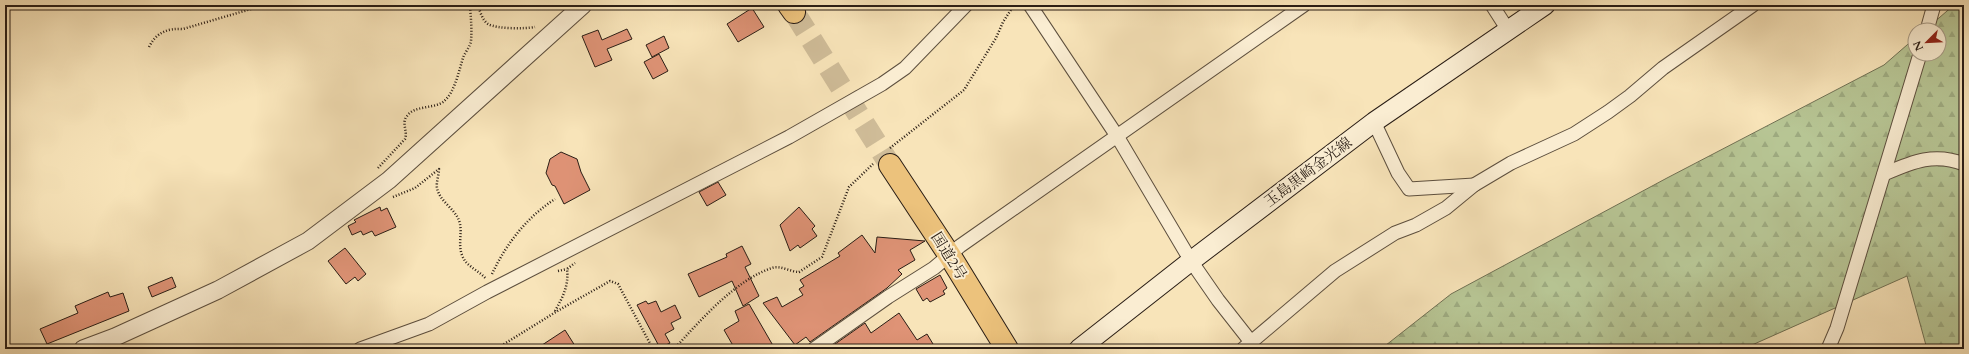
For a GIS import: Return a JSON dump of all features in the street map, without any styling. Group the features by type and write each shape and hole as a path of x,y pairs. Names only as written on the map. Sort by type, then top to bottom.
{"highway":[{"name":"国道2号","path":"886,158 950,256 1007,349"}],"main road":[{"name":"玉島黒崎金光線","path":"1079,349 1191,261 1374,122 1545,5"}],"street":[{"path":"83,349 115,337 218,290 308,240 389,180 583,5"},
{"path":"360,349 429,324 487,292 789,137 882,84 905,68 966,5"},
{"path":"1030,5 1118,136 1191,261 1247,345 1335,271 1395,233 1416,225 1446,208 1474,185 1511,163 1574,134 1608,112 1630,96 1663,68 1754,5"},
{"path":"814,349 950,256 960,246 1304,5"},
{"path":"1492,5 1508,30"},
{"path":"1929,22 1934,5"},
{"path":"1828,349 1838,328 1918,62"},
{"path":"1374,122 1398,173 1409,189 1474,185"},
{"path":"1884,174 1909,163 1938,158 1964,164"}],"path":[{"path":"149,47 154,37 173,28 182,29 261,6 278,5"},
{"path":"373,173 405,139 407,134 404,125 405,117 418,109 443,102 458,78 464,57 471,43 470,7 476,5 483,19 497,27 538,26"},
{"path":"674,349 723,298 750,280 773,268 799,272 822,257 849,187 886,158 964,90 996,38 1002,22 1014,5"},
{"path":"388,199 416,188 440,169 437,186 439,195 452,208 460,224 459,240 462,256 468,265 485,277 488,282 501,256 514,237 539,209 555,199"},
{"path":"555,312 566,289 568,269 578,260"},
{"path":"496,349 555,312 610,281 618,284 653,349"}],"green space":[{"path":"1954,5 1964,5 1964,349 1927,349 1907,276 1743,349 1381,349 1451,294 1667,178 1884,65 1907,45 1907,62 1947,62 1947,22 1934,22"}],"building":[{"path":"752,8 764,27 738,42 727,24"},
{"path":"627,29 632,39 607,49 612,60 595,67 582,36 598,30 602,40"},
{"path":"664,36 669,48 652,57 646,45"},
{"path":"659,54 668,71 653,79 644,62"},
{"path":"561,152 577,159 581,172 590,190 564,204 555,186 552,185 546,173 550,159"},
{"path":"718,182 726,195 707,206 699,192"},
{"path":"380,207 381,211 387,208 396,227 375,236 372,231 363,235 361,231 352,235 348,226 356,222 354,220"},
{"path":"799,207 815,226 812,229 817,236 800,248 798,245 790,251 780,225"},
{"path":"862,235 875,253 877,237 925,241 910,250 915,260 898,270 902,274 887,288 810,342 806,337 795,345 763,303 777,297 782,307 803,295 799,289 804,286 800,280 840,256 838,253"},
{"path":"742,246 751,264 745,267 759,296 743,306 732,281 699,297 688,274 727,257 726,254"},
{"path":"345,248 366,274 358,281 355,277 346,284 328,261"},
{"path":"940,275 947,288 943,291 945,294 930,302 927,298 923,301 916,289"},
{"path":"172,277 176,287 152,297 148,287"},
{"path":"108,292 110,297 123,293 129,311 47,344 40,329 78,313 75,306"},
{"path":"646,301 648,304 656,301 661,312 675,305 681,318 671,323 674,329 665,334 670,343 660,348 637,305"},
{"path":"749,304 775,349 735,349 724,330 739,321 735,311"},
{"path":"899,313 917,340 927,334 936,349 828,349 865,323 871,333"},
{"path":"565,330 577,349 536,349"}],"tunnel":[{"path":"794,12 890,165"}]}
